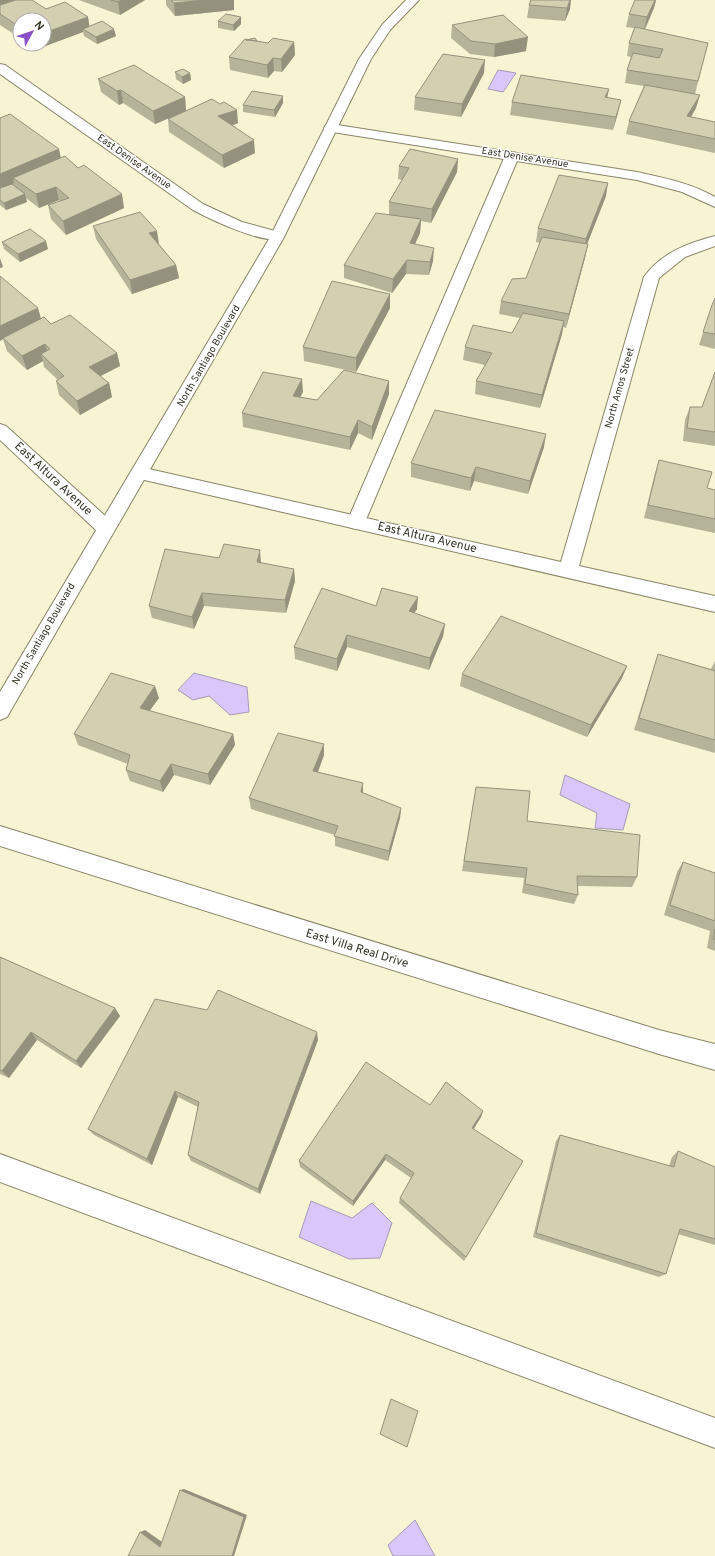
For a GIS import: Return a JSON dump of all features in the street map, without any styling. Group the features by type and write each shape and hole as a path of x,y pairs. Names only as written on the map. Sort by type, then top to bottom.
{"street":[{"name":"North Santiago Boulevard","path":"0,711 106,528 189,392 277,236 331,128 351,84 373,44 403,8 413,0"},
{"name":"East Denise Avenue","path":"0,68 198,207 241,228 277,236"},
{"name":"East Denise Avenue","path":"331,128 512,156 670,183 703,195 715,203"},
{"path":"356,522 512,156"},
{"name":"North Amos Street","path":"568,571 652,277 668,260 715,241"},
{"name":"East Altura Avenue","path":"0,430 106,528"},
{"name":"East Altura Avenue","path":"140,473 715,604"},
{"name":"East Villa Real Drive","path":"0,836 651,1040 715,1057"},
{"path":"0,1168 715,1433"}],"shaded area":[{"path":"498,70 516,73 503,92 488,89"},
{"path":"194,673 247,687 249,712 230,715 209,696 193,700 178,690"},
{"path":"565,775 630,804 623,830 595,828 597,813 560,795"},
{"path":"311,1201 352,1218 372,1203 392,1223 380,1258 349,1259 299,1237"},
{"path":"415,1520 435,1556 393,1556 388,1545"}],"building":[{"path":"16,0 32,0 46,9 65,2 88,17 52,30 52,12 12,12 12,22 0,14 0,5"},
{"path":"111,0 122,0 118,2"},
{"path":"171,0 206,0 174,3"},
{"path":"531,0 570,0 567,8 529,5"},
{"path":"635,0 655,0 647,17 629,14"},
{"path":"226,14 241,17 233,25 218,21"},
{"path":"503,15 528,37 495,44 471,41 452,25"},
{"path":"102,21 114,29 96,37 83,29"},
{"path":"635,27 708,43 698,81 627,70 633,53 659,58 663,49 629,43"},
{"path":"255,38 257,41 246,40"},
{"path":"273,38 294,42 281,59 273,58 267,65 229,57 245,39 268,43"},
{"path":"443,54 485,60 462,104 415,97"},
{"path":"134,65 185,97 153,111 121,90 117,91 98,79"},
{"path":"183,69 190,73 182,77 175,72"},
{"path":"521,75 609,89 605,97 621,100 616,117 512,102"},
{"path":"645,85 700,95 687,116 715,122 715,139 629,121"},
{"path":"252,91 283,96 274,110 243,105"},
{"path":"212,99 220,104 224,102 237,110 218,116 254,140 222,155 168,119"},
{"path":"10,114 59,149 0,174 0,118"},
{"path":"410,149 458,159 432,209 389,202 409,168 399,166"},
{"path":"65,156 78,168 84,165 122,194 63,221 48,205 69,198 56,187 36,194 13,178"},
{"path":"559,175 608,183 586,239 538,228"},
{"path":"12,184 25,194 4,203 0,200 0,188"},
{"path":"140,212 157,231 149,233 176,265 130,280 93,226"},
{"path":"376,213 421,219 410,243 434,248 430,262 407,260 393,279 344,265"},
{"path":"30,229 46,241 18,254 2,242"},
{"path":"542,237 588,244 569,314 501,301 512,279 526,278"},
{"path":"0,276 38,308 0,326"},
{"path":"332,281 390,294 356,358 303,347"},
{"path":"715,298 715,334 703,332 712,305"},
{"path":"523,313 564,321 542,395 476,381 492,353 465,347 473,325 512,333"},
{"path":"70,315 117,353 89,367 109,383 77,401 56,381 64,376 41,354 50,349 45,344 22,356 3,338 44,317 51,324"},
{"path":"344,370 389,381 372,427 358,420 350,437 242,413 263,372 302,379 293,396 317,400"},
{"path":"715,372 715,432 687,428 690,407 702,407"},
{"path":"435,410 546,434 530,481 476,467 471,478 411,463"},
{"path":"659,460 712,472 707,488 715,490 715,519 648,505"},
{"path":"224,544 260,550 257,562 294,569 285,600 202,593 192,617 149,606 165,549 219,558"},
{"path":"322,588 376,606 382,588 418,597 409,611 445,624 430,658 347,635 337,659 294,647"},
{"path":"501,616 627,666 591,725 462,674"},
{"path":"658,654 715,671 715,740 639,718"},
{"path":"111,673 155,686 140,708 233,734 208,774 171,764 160,781 126,770 130,755 74,734"},
{"path":"278,733 324,744 313,771 363,783 361,792 401,808 389,851 334,836 338,826 249,798"},
{"path":"476,787 530,791 527,821 640,835 637,877 577,876 578,895 525,884 527,868 464,861"},
{"path":"683,862 715,873 715,921 670,905"},
{"path":"0,957 115,1008 76,1061 31,1032 2,1071 0,1070"},
{"path":"218,990 317,1032 258,1189 188,1155 199,1102 175,1091 147,1159 88,1129 155,999 207,1010"},
{"path":"366,1062 430,1105 446,1082 483,1111 472,1128 523,1161 466,1257 400,1198 414,1173 386,1154 353,1201 299,1161"},
{"path":"560,1135 674,1167 678,1151 715,1167 715,1239 680,1229 666,1274 536,1233"},
{"path":"391,1399 418,1411 407,1447 380,1434"},
{"path":"180,1490 244,1517 232,1556 128,1556 140,1532 160,1547"}]}
